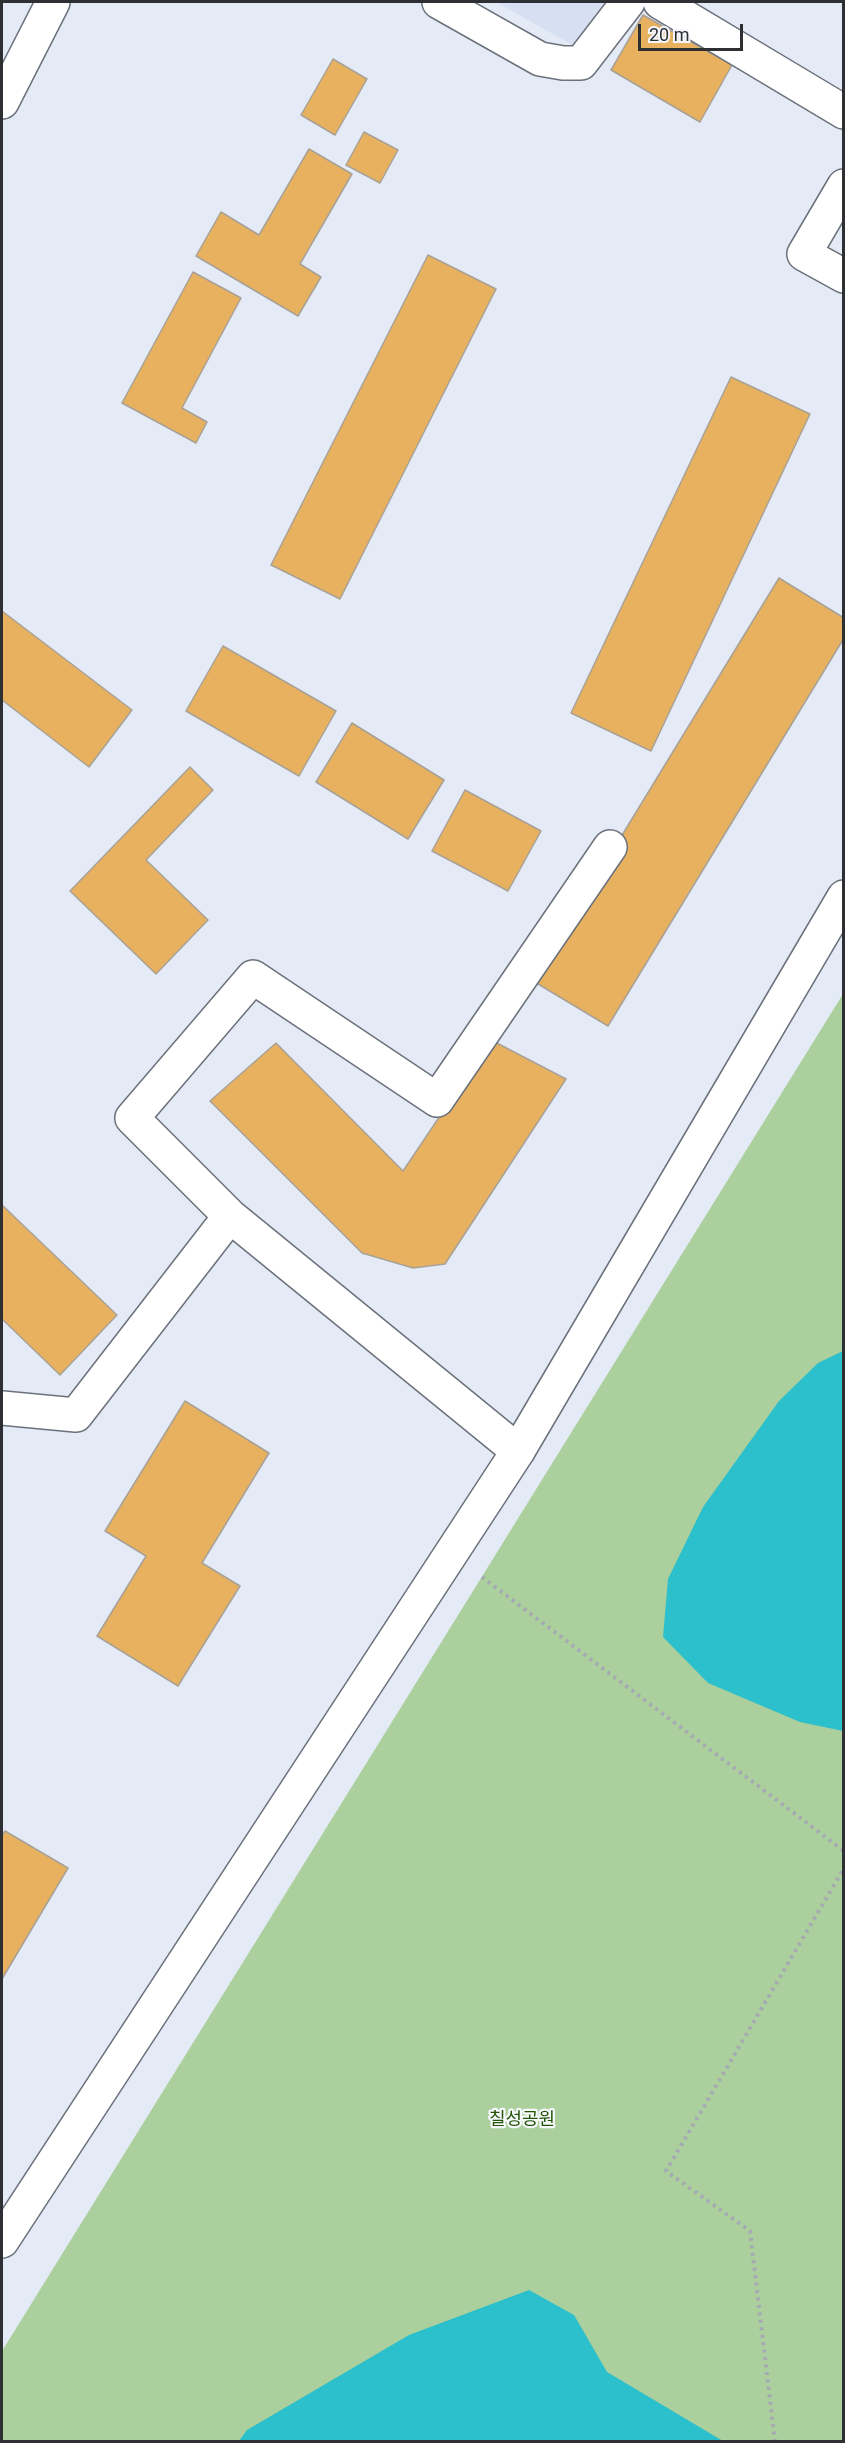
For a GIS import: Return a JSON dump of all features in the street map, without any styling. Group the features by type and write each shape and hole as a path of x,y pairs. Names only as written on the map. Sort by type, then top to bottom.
{"street":[{"path":"2,102 53,2"},
{"path":"440,2 540,59 563,63 581,63 628,2"},
{"path":"660,2 843,112"},
{"path":"843,186 804,254 843,276"},
{"path":"518,1451 230,1216 132,1118 252,978 437,1100 610,847"},
{"path":"2,2241 518,1451 843,897"},
{"path":"2,1408 76,1415 230,1216"}],"path":[{"path":"482,1576 843,1851"},
{"path":"775,2442 750,2231 666,2171 843,1868"}],"shaded area":[{"path":"496,2 610,2 574,46"}],"green space":[{"name":"칠성공원","path":"843,994 843,2441 2,2441 2,2351"}],"water":[{"path":"843,1351 843,1731 800,1722 708,1683 663,1637 668,1579 703,1507 779,1401 818,1363"},
{"path":"529,2290 574,2315 607,2372 723,2441 239,2441 247,2430 409,2335"}],"building":[{"path":"643,15 732,65 700,122 611,70"},
{"path":"333,59 367,79 335,135 301,115"},
{"path":"364,132 398,150 380,183 346,165"},
{"path":"309,149 352,174 300,264 321,277 298,316 196,256 221,212 259,235"},
{"path":"428,255 496,289 340,599 271,565"},
{"path":"193,272 241,298 182,408 207,422 196,443 122,403"},
{"path":"731,377 810,414 651,751 571,713"},
{"path":"779,578 844,618 844,638 608,1026 533,981"},
{"path":"2,611 132,710 89,767 2,700"},
{"path":"223,646 336,711 299,776 186,711"},
{"path":"352,723 444,780 408,839 316,782"},
{"path":"190,767 213,790 146,860 208,920 156,974 70,891"},
{"path":"465,790 541,831 508,891 432,851"},
{"path":"491,1040 566,1079 445,1264 413,1268 362,1253 210,1101 276,1043 403,1171"},
{"path":"2,1205 117,1315 60,1375 2,1319"},
{"path":"185,1401 269,1453 202,1563 240,1586 178,1686 97,1636 146,1556 105,1531"},
{"path":"5,1831 68,1868 2,1979 2,1836"}]}
